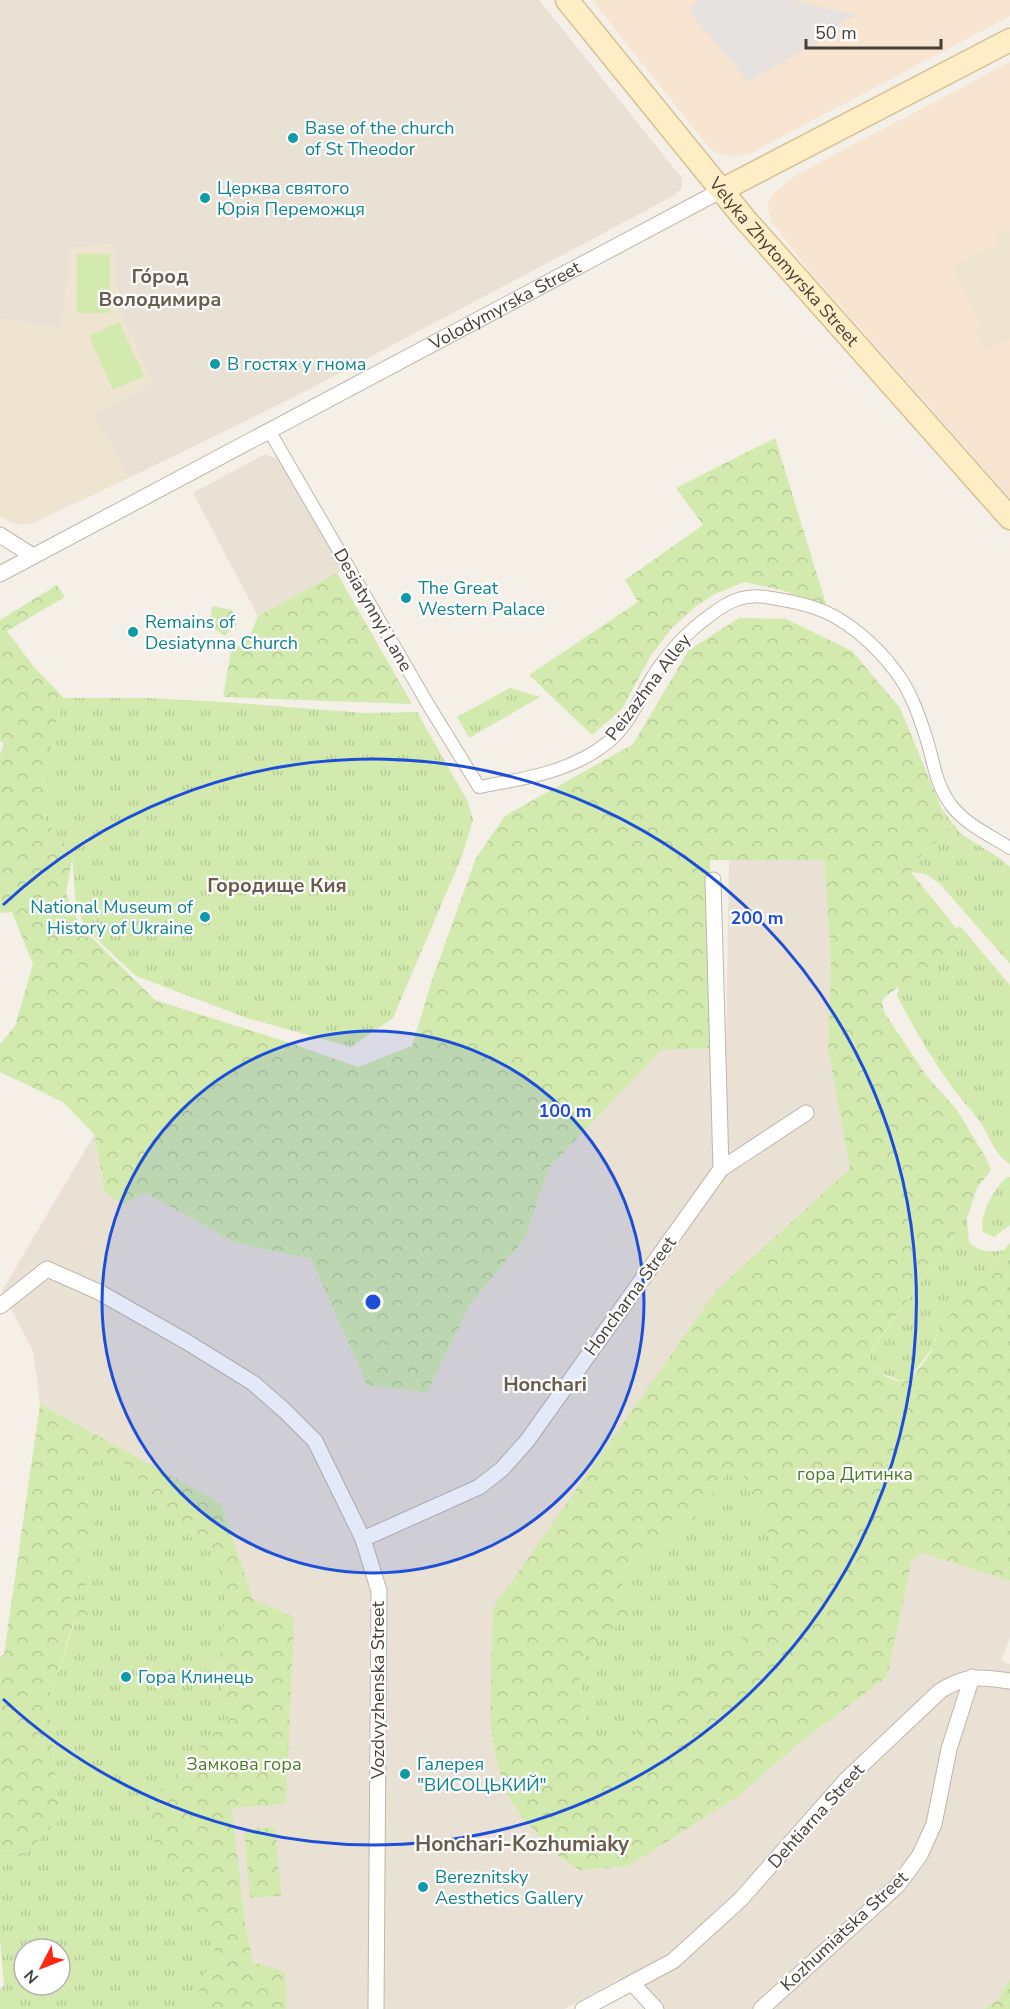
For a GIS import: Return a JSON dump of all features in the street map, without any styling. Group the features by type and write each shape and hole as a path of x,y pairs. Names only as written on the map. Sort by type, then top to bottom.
{"main road":[{"name":"Velyka Zhytomyrska Street","path":"567,0 744,218 1010,518"},
{"name":"Volodymyrska Street","path":"722,190 1010,40"}],"street":[{"name":"Volodymyrska Street","path":"0,574 722,190"},
{"name":"Desiatynnyi Lane","path":"270,432 479,787"},
{"path":"0,535 33,556"},
{"name":"Peizazhna Alley","path":"479,787 563,769 585,758 615,736 633,713 654,676 690,630 738,598 760,596 817,608 835,617 880,653 909,692 926,734 939,787 953,808 971,824 1010,848"},
{"path":"713,880 721,1169"},
{"name":"Honcharna Street","path":"363,1539 478,1487 502,1469 527,1442 721,1169 806,1113"},
{"name":"Vozdvyzhenska Street","path":"0,1306 47,1269 99,1292 253,1383 315,1441 363,1539 379,1591 376,2009"},
{"name":"Dehtiarna Street","path":"584,2009 673,1961 741,1899 846,1780 940,1691 953,1683 972,1677 1010,1681"},
{"name":"Kozhumiatska Street","path":"761,2009 898,1885 920,1855 934,1824 949,1749 972,1677"},
{"path":"632,1983 657,2009"}],"shaded area":[{"path":"0,0 539,0 681,177 681,189 673,196 298,395 129,478 94,416 153,382 119,311 114,245 71,248 61,328 0,319"},
{"path":"592,0 1010,0 1010,16 751,153 733,157 715,152 706,144"},
{"path":"700,0 791,0 856,15 825,33 827,37 751,80 746,79 688,10"},
{"path":"1010,62 1010,498 807,268 771,221 767,205 774,193 796,175"},
{"path":"1010,230 1010,338 985,350 976,332 983,329 952,266 999,244 995,237"},
{"path":"114,245 119,311 153,382 94,416 129,478 33,523 21,525 10,522 0,516 0,319 61,328 71,248"},
{"path":"265,454 280,460 344,569 258,616 193,493"},
{"path":"824,859 831,959 828,1049 850,1169 502,1642 490,1728 496,1760 523,1818 559,1857 580,1870 740,1795 802,1741 887,1677 912,1560 922,1553 1010,1581 1010,1638 1001,1661 1010,1664 1010,1979 999,1999 984,2009 648,2009 619,1979 564,2009 287,2009 285,1971 253,1962 245,1923 232,1808 253,1599 221,1503 40,1404 33,1351 2,1291 94,1135 105,1192 145,1193 236,1243 311,1259 367,1385 427,1393 470,1305 525,1238 549,1168 661,1049 726,1046 729,860"}],"green space":[{"path":"77,254 110,254 110,313 77,313"},
{"path":"119,322 144,376 113,390 89,336"},
{"path":"775,438 827,607 781,590 744,582 715,594 696,606 671,629 650,657 622,709 592,735 529,675 638,602 625,580 703,525 676,488"},
{"path":"337,573 412,704 223,697 232,646 238,647 250,635 258,616"},
{"name":"гора Дитинка","path":"57,585 65,597 7,631 34,667 64,698 52,735 45,820 73,855 66,893 80,926 155,1000 358,1067 412,1046 432,980 476,858 505,816 633,744 689,650 739,618 786,619 852,651 900,708 950,829 911,865 911,872 956,928 960,937 955,948 887,995 882,1001 884,1012 926,1075 957,1110 991,1170 977,1188 967,1218 873,1347 871,1359 878,1370 889,1378 901,1381 910,1377 920,1368 931,1352 938,1329 1010,1243 1010,1581 922,1553 912,1560 887,1677 802,1741 740,1795 628,1866 580,1870 559,1857 523,1818 507,1794 496,1760 490,1725 493,1608 716,1291 850,1169 828,1049 831,959 824,860 710,860 714,1048 661,1050 549,1168 525,1238 470,1305 427,1393 367,1385 311,1259 236,1243 145,1193 123,1205 105,1192 94,1134 63,1102 0,1072 0,1044 15,1026 33,964 12,912 0,913 0,755 4,743 0,741 0,620","holes":["735,1469 742,1473 772,1540 772,1574 768,1600 748,1633 727,1651 700,1659 685,1672 632,1739 610,1743 593,1735 581,1709 580,1670 588,1649 624,1621 630,1611 630,1600 621,1579 623,1570 628,1564 643,1560 650,1555 662,1537 691,1524 730,1470"]},
{"path":"212,606 232,610 237,625 224,636 210,625"},
{"path":"510,688 540,697 469,738 457,717"},
{"path":"64,698 147,698 364,713 417,712 468,802 473,820 462,856 393,1018 351,1047 247,1018 136,976 89,932 76,909 72,855 45,820 52,735"},
{"path":"942,809 961,834 1010,867 1010,964 939,883 925,874 911,872 911,865 950,829"},
{"path":"960,926 1010,985 1010,1164 1000,1155 978,1119 944,1076 897,996 899,986 955,948 960,937 956,928"},
{"path":"1007,1177 1010,1177 1010,1225 994,1237 983,1232 983,1217 997,1188"},
{"path":"967,1218 969,1242 973,1246 985,1251 1004,1250 938,1329 934,1346 909,1379 901,1381 881,1373 870,1361 870,1352"},
{"name":"Замкова гора","path":"40,1404 221,1503 253,1599 294,1617 286,1804 232,1808 245,1923 253,1962 285,1971 287,2009 192,2009 217,1942 155,1853 150,1801 228,1718 218,1670 226,1609 217,1555 186,1533 124,1463 108,1456 80,1474 97,1536 73,1551 94,1578 69,1600 95,1618 93,1624 74,1621 48,1701 60,1819 22,1856 0,1855 0,1657 4,1654"},
{"path":"108,1456 124,1463 186,1533 218,1555 226,1609 218,1670 229,1718 150,1801 156,1853 217,1942 192,2009 0,2009 0,1989 4,1985 0,1938 0,1855 22,1856 60,1819 48,1701 75,1621 93,1624 69,1600 73,1551 97,1536 80,1473"},
{"path":"735,1469 742,1473 772,1540 772,1574 768,1600 748,1633 727,1651 700,1659 685,1672 632,1739 610,1743 593,1735 581,1708 580,1670 588,1649 602,1638 630,1600 621,1579 623,1570 628,1564 643,1560 650,1555 662,1537 691,1524 730,1470"},
{"path":"275,1827 281,1896 250,1898 244,1830"},
{"path":"1010,1979 1010,2009 984,2009 999,1999"}],"place":[{"name":"Base of the church of St Theodor","path":"293,138"},
{"name":"Церква святого Юрія Переможця","path":"205,198"},
{"name":"В гостях у гнома","path":"215,364"},
{"name":"The Great Western Palace","path":"406,598"},
{"name":"Remains of Desiatynna Church","path":"133,632"},
{"name":"National Museum of History of Ukraine","path":"205,917"},
{"name":"Гора Клинець","path":"126,1677"},
{"name":"Галерея \"ВИСОЦЬКИЙ\"","path":"405,1774"},
{"name":"Bereznitsky Aesthetics Gallery","path":"423,1887"}],"district":[{"name":"Го́род Володимира","path":"160,288"},
{"name":"Городище Кия","path":"277,885"},
{"name":"Honchari","path":"545,1384"},
{"name":"Honchari-Kozhumiaky","path":"522,1844"}]}
